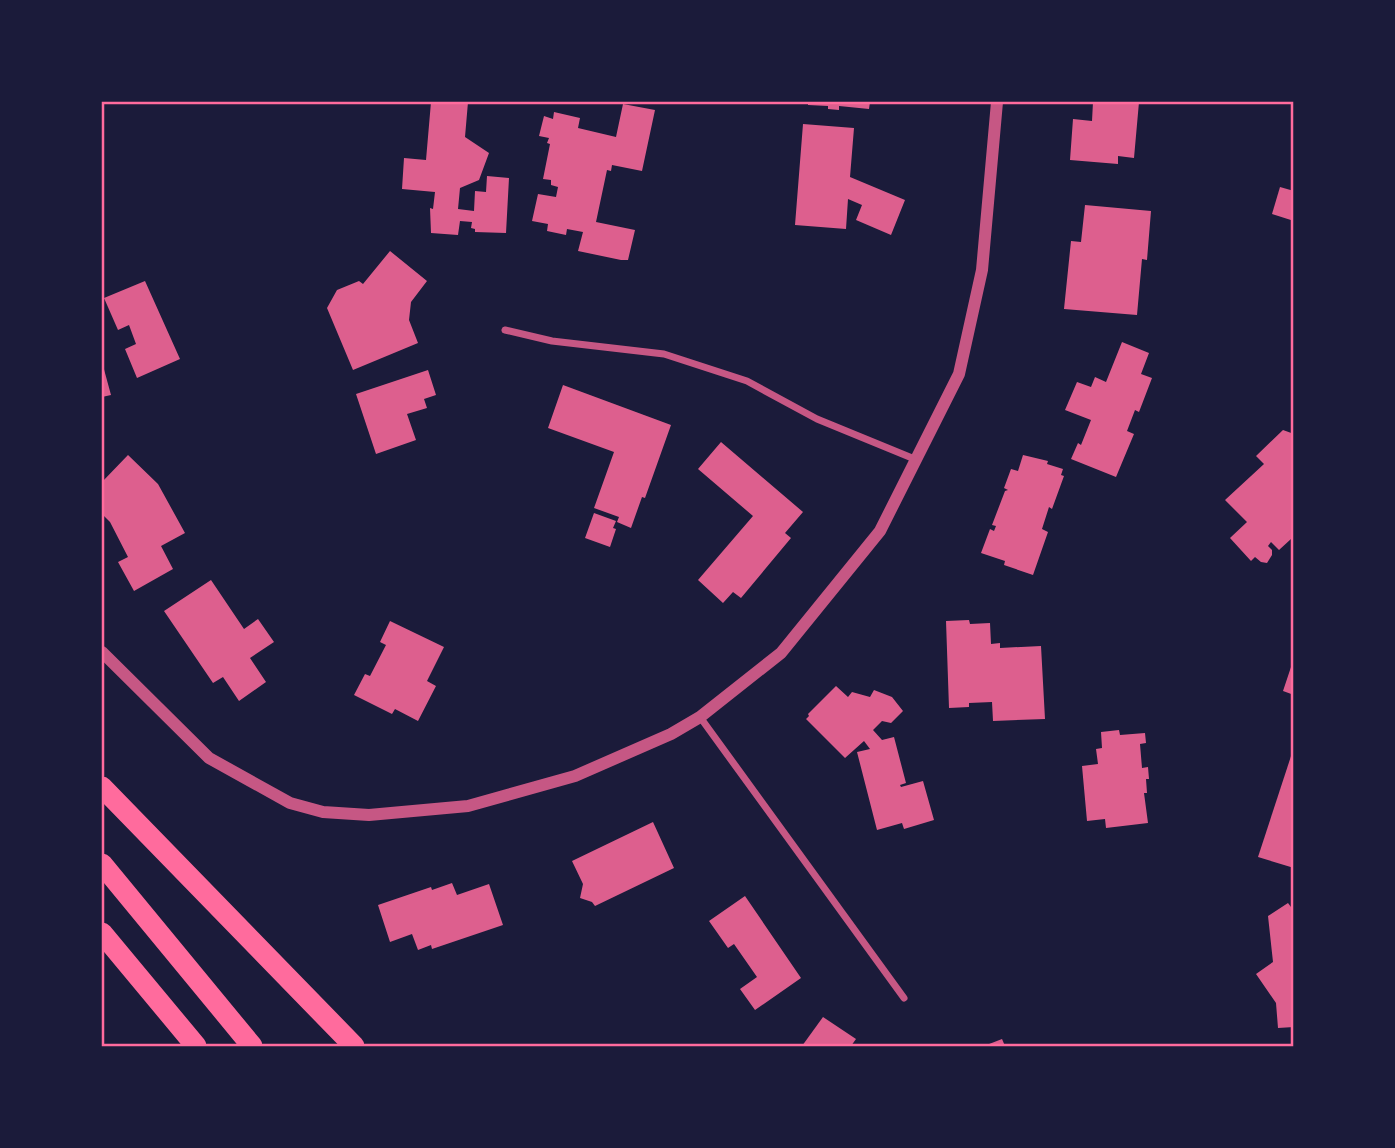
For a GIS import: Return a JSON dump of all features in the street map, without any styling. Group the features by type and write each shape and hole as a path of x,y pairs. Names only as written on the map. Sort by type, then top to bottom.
{"highway":[{"path":"102,787 354,1046"},
{"path":"102,864 252,1046"},
{"path":"102,933 196,1046"}],"street":[{"path":"102,652 209,758 290,803 323,812 369,815 468,806 575,776 671,734 700,717 780,653 880,531 959,374 982,271 997,102"},
{"path":"505,330 552,341 664,354 747,381 817,419 917,460"},
{"path":"700,717 904,998"}],"building":[{"path":"431,102 468,102 465,137 489,153 479,180 460,188 458,209 474,211 475,191 486,192 487,176 509,178 506,233 475,232 475,229 471,228 472,222 460,221 458,235 431,233 430,208 433,209 435,192 402,189 404,158 426,160"},
{"path":"808,102 870,102 869,109 839,106 839,110 828,109 828,106 808,105"},
{"path":"1093,102 1139,102 1134,158 1118,156 1118,164 1070,160 1073,119 1092,121"},
{"path":"623,104 655,110 642,171 612,165 611,171 607,170 596,222 635,230 628,260 578,251 583,232 567,229 566,235 547,231 548,224 532,221 538,194 556,197 558,187 551,185 551,180 543,179 550,144 547,143 549,138 539,136 544,116 553,119 554,112 580,118 578,128 616,137"},
{"path":"803,124 854,128 850,177 905,200 891,235 856,220 862,205 848,199 846,229 795,225"},
{"path":"1280,187 1294,191 1294,221 1272,214"},
{"path":"1085,205 1151,211 1147,260 1142,259 1137,315 1064,309 1071,241 1081,242"},
{"path":"390,251 427,281 411,302 409,320 418,343 353,370 327,308 337,290 359,281 363,284"},
{"path":"145,281 180,359 137,378 125,349 136,344 129,325 118,330 104,298"},
{"path":"1122,342 1149,353 1141,374 1152,378 1139,412 1135,410 1127,431 1134,434 1116,477 1071,459 1078,443 1081,445 1091,420 1065,410 1077,382 1091,387 1095,377 1106,382"},
{"path":"102,362 111,395 102,397"},
{"path":"428,370 436,395 424,399 427,408 407,414 416,440 376,454 356,394"},
{"path":"563,385 671,425 645,498 642,497 631,528 617,522 619,517 594,508 614,452 548,428"},
{"path":"1283,430 1294,434 1294,542 1291,539 1279,550 1271,542 1268,546 1272,555 1267,563 1255,557 1251,561 1230,538 1247,522 1225,500 1264,464 1256,456"},
{"path":"721,442 803,512 785,533 791,538 741,598 733,592 723,603 698,580 753,516 698,469"},
{"path":"128,455 158,484 185,533 161,546 173,569 134,591 118,562 128,557 110,522 102,514 102,482"},
{"path":"1023,455 1048,461 1047,464 1063,469 1061,475 1064,476 1042,529 1048,532 1033,575 981,553 990,529 994,531 996,526 992,525 1005,491 1008,490 1004,488 1011,469 1018,471"},
{"path":"594,513 616,521 610,547 585,538"},
{"path":"211,580 244,629 258,619 274,642 250,658 266,682 239,701 223,677 213,683 164,611"},
{"path":"969,620 970,624 990,623 991,644 1000,643 1000,648 1041,646 1045,719 993,721 992,702 969,703 969,707 949,708 946,621"},
{"path":"390,621 444,647 427,681 436,686 418,721 395,709 392,714 354,695 365,674 370,676 386,645 380,642"},
{"path":"1294,662 1294,695 1283,691"},
{"path":"836,686 848,697 852,692 870,697 874,690 892,697 903,711 891,723 882,721 873,730 882,740 894,737 906,783 900,785 901,787 923,781 934,820 904,829 902,823 877,830 857,752 870,749 864,741 845,758 806,719"},
{"path":"1119,730 1120,735 1145,733 1146,743 1140,744 1142,768 1148,767 1147,793 1144,793 1148,823 1106,828 1105,819 1087,821 1082,766 1098,764 1096,749 1102,748 1101,732"},
{"path":"1294,750 1294,868 1258,857"},
{"path":"653,822 674,868 595,906 592,902 580,898 583,884 572,861"},
{"path":"452,883 457,895 489,884 503,925 432,949 431,945 418,950 412,934 390,942 378,905 431,887 432,890"},
{"path":"745,896 801,978 755,1010 740,989 757,977 734,944 728,948 709,921"},
{"path":"1288,903 1294,911 1294,1027 1278,1028 1276,1003 1256,974 1273,962 1268,916"},
{"path":"823,1017 856,1039 851,1046 802,1046"},
{"path":"1002,1039 1005,1046 984,1046"}]}
